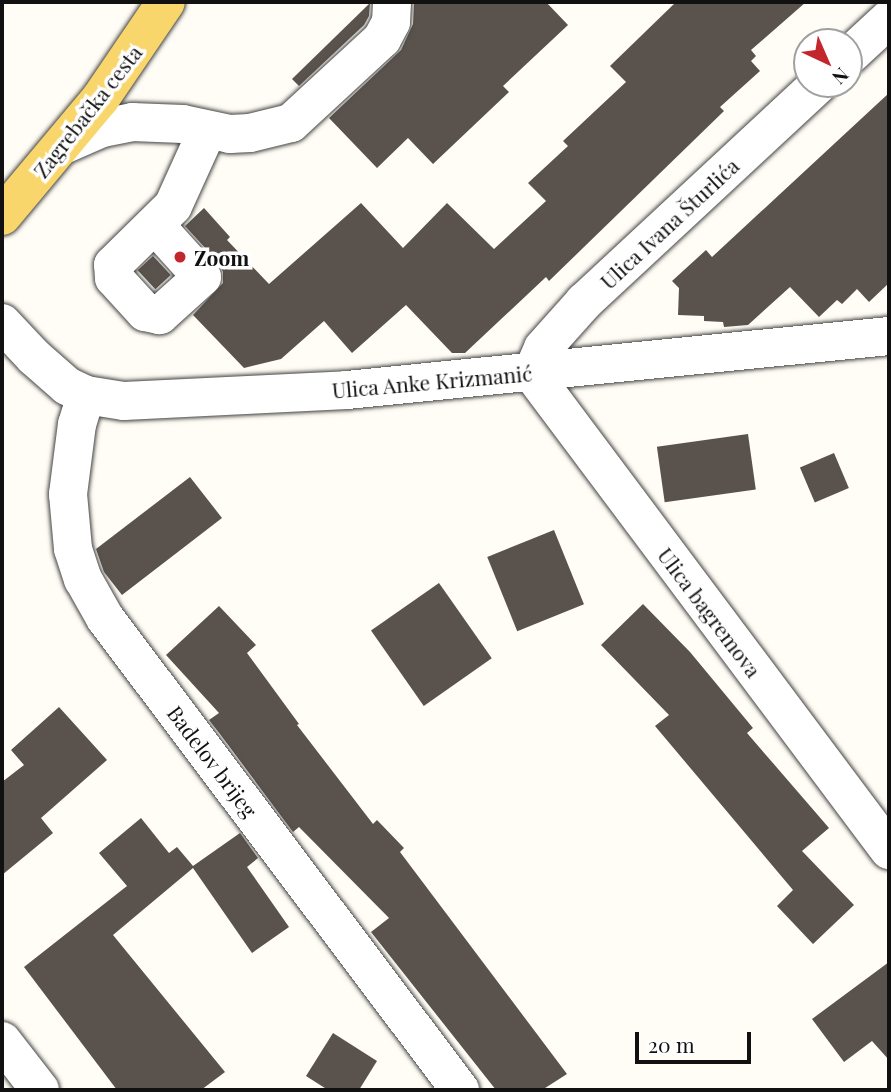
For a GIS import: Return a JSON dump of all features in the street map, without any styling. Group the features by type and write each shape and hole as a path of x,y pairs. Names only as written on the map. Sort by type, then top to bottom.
{"main road":[{"name":"Zagrebačka cesta","path":"2,216 121,72 166,2"}],"street":[{"path":"63,145 102,128 132,121 183,124 207,131 250,133 291,123 382,39 391,22 392,2"},
{"path":"863,43 889,19"},
{"name":"Ulica Ivana Šturlića","path":"532,373 543,348 584,302 804,98"},
{"path":"155,225 173,206 207,131"},
{"name":"Ulica Anke Krizmanić","path":"2,323 52,374 86,395 124,401 346,390 889,337"},
{"name":"Ulica bagremova","path":"532,373 889,850"},
{"name":"Badelov brijeg","path":"86,395 76,424 68,494 73,549 83,579 105,618 460,1090"},
{"path":"2,1041 40,1090"}],"building":[{"path":"414,2 546,2 568,25 503,86 509,92 433,164 408,138 377,168 329,118 401,50 413,24"},
{"path":"676,2 806,2 751,50 756,56 751,61 760,71 720,107 724,111 549,281 546,277 465,353 452,353 406,305 352,353 324,321 281,359 244,368 193,315 223,283 223,272 219,263 185,226 204,208 230,237 227,240 269,284 361,203 403,248 447,203 494,249 546,201 528,183 568,146 563,141 626,82 610,66"},
{"path":"370,3 369,16 364,25 299,86 292,79"},
{"path":"889,93 889,283 869,302 857,289 842,304 837,300 819,317 790,287 748,325 724,327 723,322 704,321 704,316 678,315 679,288 672,281 706,250 712,257"},
{"path":"153,256 171,275 155,289 138,270"},
{"path":"748,434 756,489 665,502 657,447"},
{"path":"834,453 849,488 815,502 800,467"},
{"path":"190,477 222,518 122,595 104,572 96,549"},
{"path":"554,530 584,604 517,631 487,557"},
{"path":"439,583 492,658 424,706 371,631"},
{"path":"643,604 690,652 753,728 747,733 829,828 802,851 854,905 813,944 777,906 793,890 655,726 669,715 601,645"},
{"path":"219,606 256,645 247,653 299,724 297,725 373,824 377,820 404,848 400,852 567,1074 542,1090 496,1090 371,932 389,918 299,827 293,832 209,720 219,713 166,655"},
{"path":"59,707 107,760 41,818 53,833 2,875 2,782 24,765 11,750"},
{"path":"141,818 169,853 177,847 193,866 240,833 258,858 247,867 289,927 252,953 193,868 113,935 225,1072 201,1090 117,1090 24,967 127,886 99,853"},
{"path":"889,962 889,1060 872,1041 844,1062 812,1019"},
{"path":"333,1033 377,1061 359,1090 328,1090 306,1076"}],"place":[{"name":"Zoom","path":"180,257"}]}
